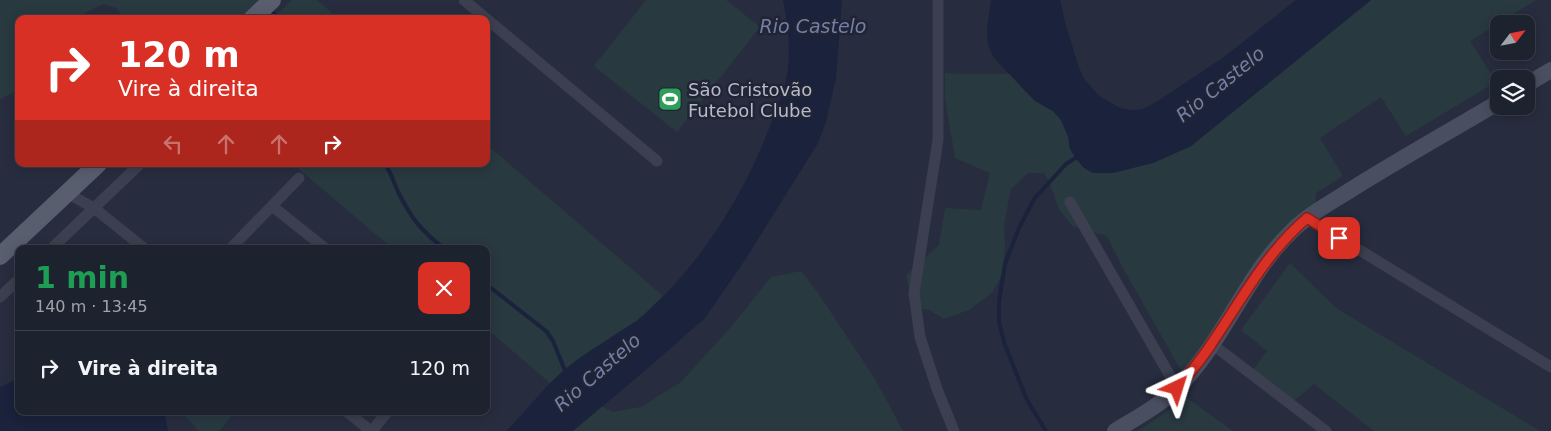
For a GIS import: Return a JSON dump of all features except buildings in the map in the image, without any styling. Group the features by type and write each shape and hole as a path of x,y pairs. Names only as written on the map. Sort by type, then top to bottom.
{"main road":[{"path":"256,15 272,0"},
{"path":"0,256 95,167"}],"street":[{"path":"464,0 482,15"},
{"path":"938,0 938,140 914,293 920,337 937,389 954,431"},
{"path":"490,22 657,161"},
{"path":"1535,80 1551,70"},
{"path":"1115,431 1155,406 1177,388 1212,344 1265,262 1307,218 1382,170 1490,107"},
{"path":"55,245 137,167"},
{"path":"234,245 299,178"},
{"path":"67,192 94,208 140,245"},
{"path":"1070,202 1177,388"},
{"path":"272,206 321,245"},
{"path":"1307,218 1551,367"},
{"path":"0,297 15,283"},
{"path":"1212,344 1326,431"},
{"path":"351,415 371,431 385,415"}],"shaded area":[{"path":"0,0 265,0 249,15 120,15 118,9 104,4 83,15 15,15 15,91 0,99"},
{"path":"292,0 317,0 334,15 276,15"},
{"name":"São Cristovão Futebol Clube","path":"646,0 726,0 760,27 677,132 594,66"},
{"path":"1371,0 1536,0 1512,15 1490,15 1490,29 1470,41 1490,73 1490,86 1406,136 1381,97 1320,138 1343,176 1316,193 1315,212 1183,374 1107,236 1072,226 1059,209 1049,181 1044,173 1028,173 1011,189 1004,224 1005,248 1002,275 992,293 969,310 944,319 929,310 914,308 906,275 939,245 945,208 981,210 990,173 955,158 945,98 945,73 1010,74 1035,101 1053,111 1061,120 1068,137 1070,149 1153,163 1191,146"},
{"path":"490,147 663,296 635,322 581,358 550,383 490,331 490,245 388,245 297,167 490,167"},
{"path":"1290,263 1336,308 1540,431 1374,431 1314,384 1289,405 1249,376 1267,351 1241,330"},
{"path":"801,271 818,293 875,379 903,431 573,431 601,406 613,412 641,407 681,382 732,326 771,277"},
{"path":"1187,398 1233,431 1138,431"},
{"path":"184,415 233,415 219,431 199,431"}],"water":[{"name":"Rio Castelo","path":"783,0 842,0 836,78 826,122 818,143 745,260 705,318 573,431 506,431 563,371 575,361 638,320 660,299 681,277 718,228 749,174 762,146 784,86 787,75 789,47"},
{"name":"Rio Castelo","path":"991,0 1060,0 1079,68 1085,80 1099,96 1120,108 1133,110 1143,109 1158,101 1224,57 1296,0 1371,0 1191,146 1153,163 1113,173 1093,173 1084,168 1076,159 1070,149 1068,136 1061,120 1053,111 1035,101 994,58 988,45 987,29"},
{"path":"15,380 15,415 165,415 168,431 0,431 0,387"}],"waterway":[{"path":"1046,431 1027,400 1005,345 999,322 999,301 1005,264 1019,228 1034,199 1066,164 1077,157"},
{"path":"387,167 408,210 423,230 440,245"},
{"path":"490,287 546,331 553,341 566,373"}],"place":[{"name":"São Cristovão Futebol Clube","path":"670,99"}],"route":[{"path":"1177,388 1212,344 1265,262 1293,229 1307,218 1339,238"}]}
